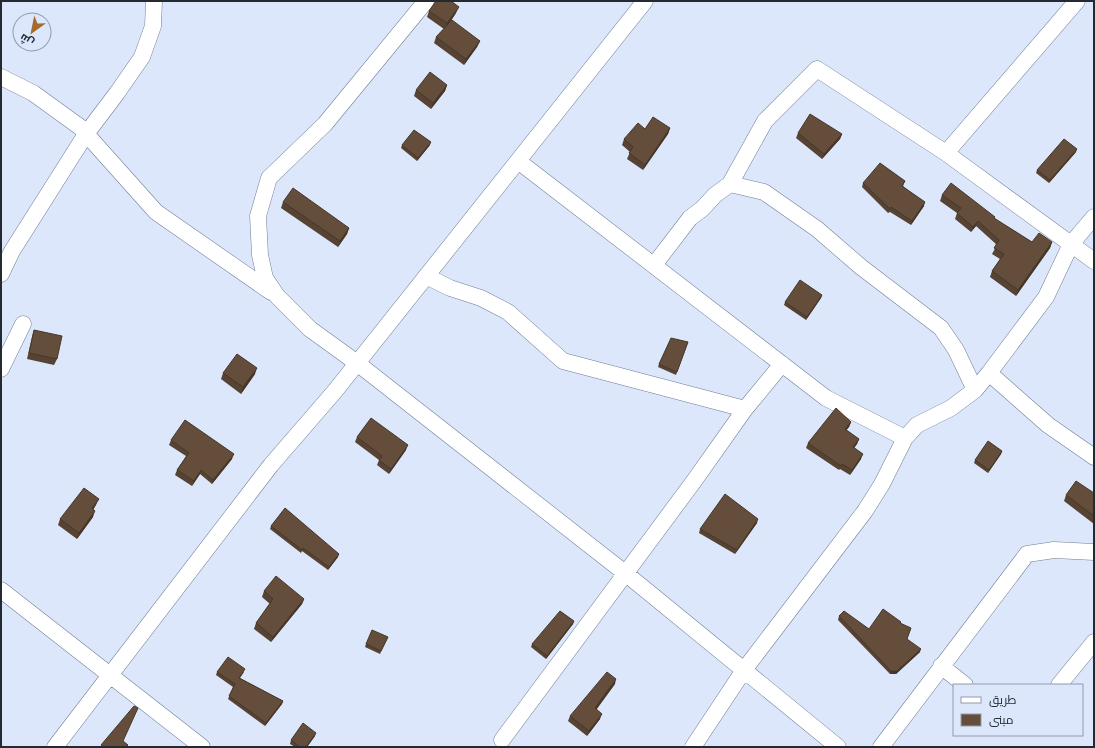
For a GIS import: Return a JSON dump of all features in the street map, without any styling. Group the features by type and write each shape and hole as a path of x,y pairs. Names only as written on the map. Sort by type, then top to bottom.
{"street":[{"path":"1,274 12,251 86,134 117,94 142,57 153,26 154,1"},
{"path":"277,296 265,278 260,255 258,216 269,178 325,124 426,1"},
{"path":"55,747 271,465 357,363 645,1"},
{"path":"946,153 1077,1"},
{"path":"654,265 690,218 702,209 715,195 730,184 764,121 817,69 946,153 1094,261"},
{"path":"1,77 33,93 80,127 156,212 277,296 310,329 357,363 625,573 838,747"},
{"path":"518,161 826,398 905,438"},
{"path":"730,184 764,192 817,229 861,267 941,328 956,350 974,390"},
{"path":"693,747 744,670 865,511 882,484 905,438 917,425 951,408 974,390 989,373 1046,297 1071,244 1094,217"},
{"path":"426,276 450,288 481,298 508,312 563,361 745,409"},
{"path":"1,369 6,344 23,324"},
{"path":"502,740 745,409 782,364"},
{"path":"989,373 1048,425 1094,457"},
{"path":"881,747 940,666 1027,554 1054,550 1094,552"},
{"path":"1,590 202,747"},
{"path":"1060,684 1094,642"},
{"path":"940,666 964,684"}],"building":[{"path":"436,1 451,1 459,7 447,23 429,11"},
{"path":"452,20 480,41 466,59 436,37"},
{"path":"430,72 447,85 433,103 416,90"},
{"path":"810,114 842,134 824,154 798,133"},
{"path":"653,117 670,128 645,165 629,153 633,147 624,139 638,123 645,129"},
{"path":"414,130 431,142 418,158 402,145"},
{"path":"1064,139 1077,149 1050,180 1037,170"},
{"path":"880,163 905,181 902,186 925,202 912,221 891,207 890,209 863,183"},
{"path":"951,183 995,217 994,218 1032,242 1039,233 1052,242 1018,290 992,271 1004,254 994,248 999,240 978,221 973,227 957,213 961,208 942,195"},
{"path":"293,188 349,228 340,241 283,202"},
{"path":"800,280 822,295 807,317 785,302"},
{"path":"34,330 62,336 57,359 29,353"},
{"path":"671,338 688,342 677,372 659,364"},
{"path":"237,354 257,368 243,387 223,373"},
{"path":"836,408 851,422 845,429 859,439 853,447 863,454 852,470 842,464 841,466 808,443"},
{"path":"371,418 408,445 391,469 379,460 382,456 357,437"},
{"path":"185,420 234,454 213,480 201,470 194,481 177,470 189,453 171,440"},
{"path":"988,441 1002,451 989,470 975,460"},
{"path":"1076,481 1094,493 1094,516 1066,495"},
{"path":"84,488 99,499 92,508 95,511 79,533 60,519"},
{"path":"725,494 758,519 737,550 700,529"},
{"path":"285,508 339,554 329,567 303,548 302,550 271,526"},
{"path":"276,576 304,599 273,637 256,623 273,599 264,591"},
{"path":"883,609 901,622 900,623 911,628 907,639 921,649 897,671 891,671 839,616 844,611 869,629"},
{"path":"560,611 574,621 547,656 532,644"},
{"path":"372,630 388,637 381,651 366,644"},
{"path":"228,657 245,669 239,678 283,701 266,723 229,696 235,684 217,672"},
{"path":"607,672 616,679 595,708 602,714 589,731 570,716"},
{"path":"134,706 138,708 123,741 128,745 126,747 104,747 101,745"},
{"path":"303,723 316,733 306,747 300,747 291,740"}]}
